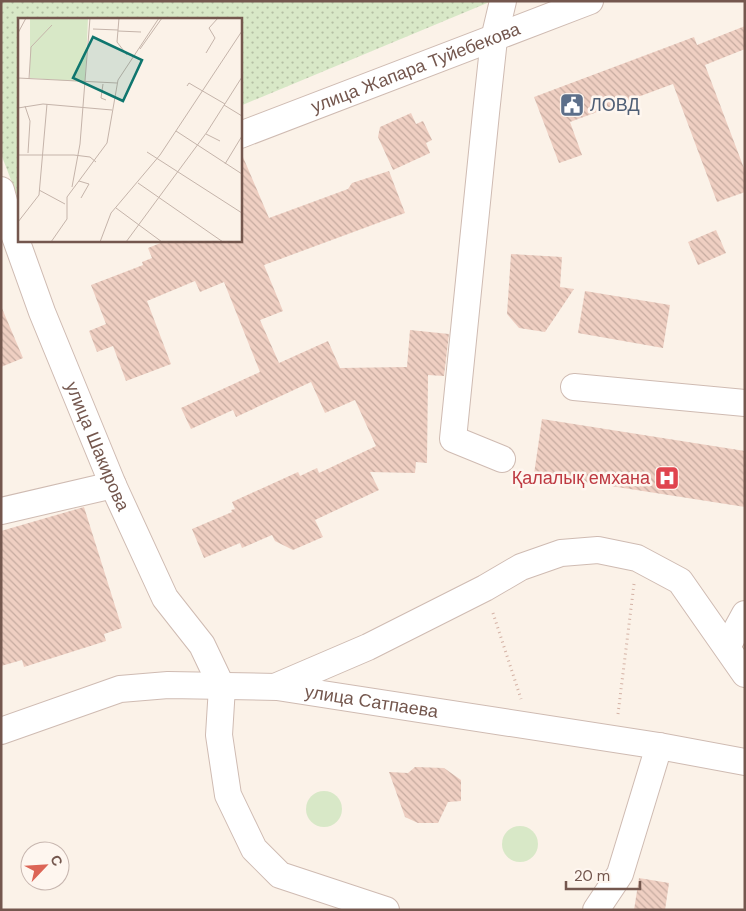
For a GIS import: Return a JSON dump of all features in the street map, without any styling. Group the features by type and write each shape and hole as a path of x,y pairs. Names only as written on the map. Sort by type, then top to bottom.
{"street":[{"path":"502,459 453,439 494,39 503,1"},
{"name":"улица Жапара Туйебекова","path":"241,135 590,1"},
{"name":"улица Шакирова","path":"1,190 42,312 113,485 165,598 202,645 222,687"},
{"path":"574,387 745,403"},
{"path":"1,511 113,485"},
{"path":"277,687 368,647 485,588 521,567 561,553 598,550 637,558 680,581 745,674"},
{"path":"727,647 745,614"},
{"name":"улица Сатпаева","path":"1,731 120,689 168,685 277,687 659,746 745,762"},
{"path":"222,687 219,736 228,795 254,848 280,875 386,910"},
{"path":"596,910 620,874 659,746"}],"path":[{"path":"615,740 637,558"},
{"path":"485,588 530,726"}],"green space":[{"path":"1,1 492,1 241,106 241,18 18,18 18,198 1,154"},
{"path":"324,791 331,792 337,796 341,802 341,816 337,822 331,826 324,827 317,826 311,822 307,816 306,809 307,802 311,796 317,792"},
{"path":"520,826 527,827 533,831 537,837 537,851 533,857 527,861 520,862 513,861 507,857 503,851 502,844 503,837 507,831 513,827"}],"building":[{"path":"745,26 745,49 705,65 745,171 745,192 717,202 673,84 570,122 582,155 559,163 534,97 694,37 697,45"},
{"path":"411,113 416,124 423,121 432,140 426,143 430,153 393,170 378,137 380,127"},
{"path":"241,152 269,218 348,189 352,183 389,171 405,213 264,265 283,311 260,320 279,363 328,341 340,368 407,367 410,330 449,334 444,376 428,375 427,463 416,462 415,473 370,472 379,490 315,520 323,537 293,550 275,541 272,535 242,548 240,543 204,558 192,529 232,512 231,510 235,509 232,502 298,472 300,476 317,468 319,473 376,446 355,400 325,413 311,382 236,417 233,410 191,429 181,408 260,372 224,282 200,292 195,281 147,301 171,364 126,381 113,346 97,352 89,331 106,324 91,285 143,265 142,262 152,258 148,248 166,241 241,241"},
{"path":"716,230 726,253 698,265 688,242"},
{"path":"511,254 562,257 560,287 574,289 545,332 519,328 507,314"},
{"path":"585,291 670,305 663,348 578,333"},
{"path":"1,306 23,358 1,367"},
{"path":"542,419 745,451 745,507 534,474"},
{"path":"84,507 122,628 104,634 106,641 24,667 22,660 1,666 1,531"},
{"path":"415,767 444,768 461,780 461,801 448,802 438,823 418,823 405,817 389,772 408,773"},
{"path":"639,878 669,883 665,910 634,910"}],"place":[{"name":"ЛОВД","path":"572,105"},
{"name":"Қалалық емхана","path":"667,478"}]}
